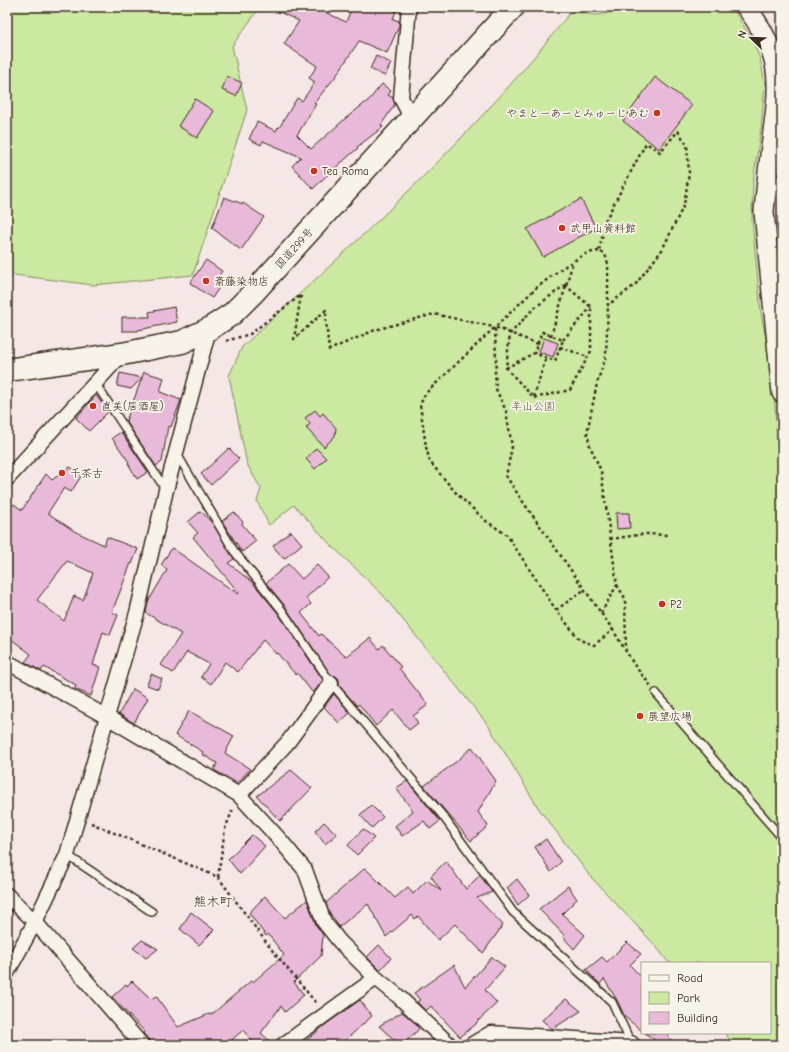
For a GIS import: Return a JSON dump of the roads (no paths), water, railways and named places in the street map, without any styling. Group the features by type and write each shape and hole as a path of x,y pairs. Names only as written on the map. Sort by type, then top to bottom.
{"highway":[{"name":"国道299号","path":"7,370 122,354 206,338 252,294 513,7"}],"street":[{"path":"409,7 401,98 412,119"},
{"path":"746,7 752,14 772,51 777,77 774,183 764,212 782,392"},
{"path":"7,973 35,922 67,855 137,613 166,490 206,338"},
{"path":"7,479 122,354"},
{"path":"7,662 107,717 239,795 305,870 324,922 340,942 376,978 398,996 450,1045"},
{"path":"239,795 288,742 331,683"},
{"path":"7,895 35,922 142,1045"},
{"path":"283,1045 376,978"},
{"path":"471,1045 492,1033 632,1044"}],"lane":[{"path":"95,383 166,490"},
{"path":"176,452 234,551 281,609 331,683 442,815 513,912 612,1002 632,1044"},
{"path":"656,693 782,838"},
{"path":"67,855 152,912"}],"place":[{"name":"やまとーあーとみゅーじあむ","path":"657,113"},
{"name":"Tea Roma","path":"314,171"},
{"name":"武甲山資料館","path":"562,228"},
{"name":"斎藤染物店","path":"206,281"},
{"name":"直美(居酒屋)","path":"93,406"},
{"name":"千茶古","path":"62,473"},
{"name":"P2","path":"662,604"},
{"name":"展望広場","path":"640,716"}],"district":[{"name":"熊木町","path":"213,901"}],"park label":[{"name":"羊山公園","path":"533,406"}]}
